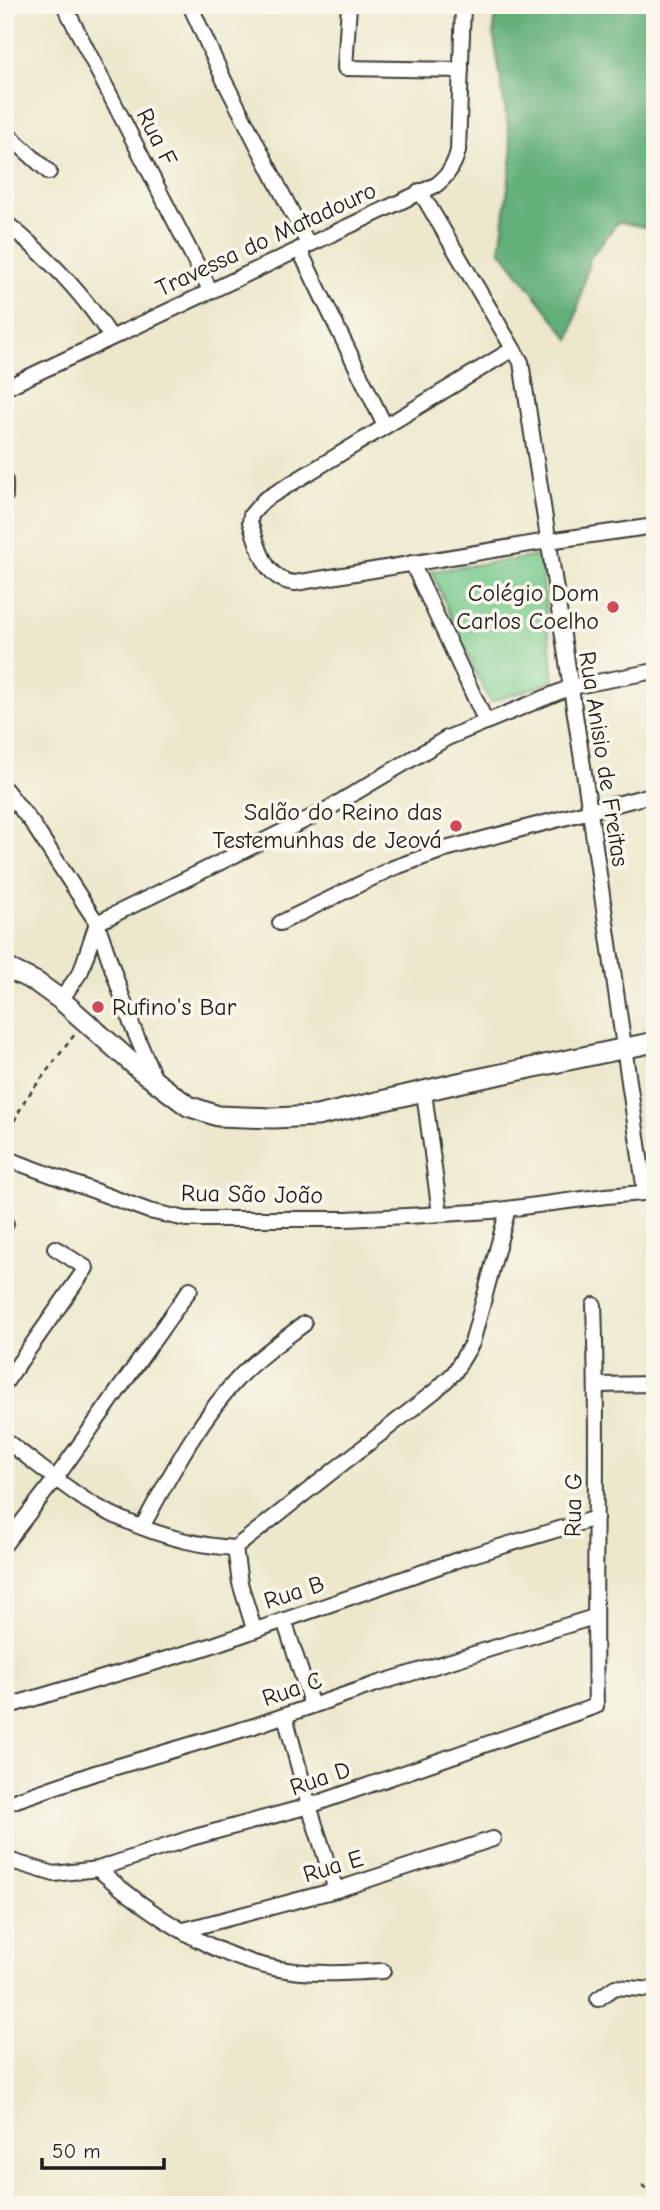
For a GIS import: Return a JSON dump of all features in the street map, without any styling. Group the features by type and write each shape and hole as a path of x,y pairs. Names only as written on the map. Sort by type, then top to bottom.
{"street":[{"name":"Rua F","path":"64,5 210,290"},
{"path":"190,5 385,426"},
{"path":"349,5 345,68 461,70"},
{"name":"Travessa do Matadouro","path":"5,388 436,185 445,178 458,151 463,5"},
{"path":"5,132 49,172"},
{"name":"Rua Anisio de Freitas","path":"420,191 521,362 590,812 623,1049 650,1192"},
{"path":"5,222 74,285 93,308 111,337"},
{"path":"513,349 264,500 251,516 250,522 269,571 284,582 295,583 655,526"},
{"path":"5,481 5,496"},
{"path":"412,563 486,722"},
{"path":"61,1000 81,971 97,923 327,810 447,738 571,687 655,671"},
{"path":"5,789 32,823 97,923 131,1023 157,1084"},
{"path":"279,923 393,868 449,848 655,794"},
{"path":"5,967 36,982 61,1000 157,1084 188,1106 218,1116 317,1116 655,1042"},
{"path":"424,1092 440,1214"},
{"name":"Rua São João","path":"5,1158 149,1211 186,1219 346,1219 440,1214 508,1209 650,1192"},
{"path":"5,1440 87,1500 142,1527 206,1546 234,1548 435,1391 454,1373 472,1343 508,1209"},
{"path":"5,1383 86,1268 55,1248"},
{"path":"5,1544 56,1478 190,1289"},
{"name":"Rua G","path":"594,1305 597,1385 594,1617 596,1706"},
{"path":"142,1527 186,1447 223,1395 243,1372 304,1324"},
{"path":"597,1385 655,1384"},
{"name":"Rua B","path":"5,1707 207,1647 466,1557 596,1518"},
{"path":"234,1548 240,1583 254,1629"},
{"name":"Rua C","path":"5,1804 92,1774 285,1716 373,1685 594,1617"},
{"path":"284,1620 312,1706"},
{"name":"Rua D","path":"5,1859 54,1874 98,1869 191,1839 309,1806 596,1706"},
{"path":"285,1716 309,1806 336,1890"},
{"name":"Rua E","path":"184,1930 336,1890 493,1839"},
{"path":"98,1869 131,1898 227,1953 251,1962 283,1970 319,1974 383,1971"},
{"path":"598,1998 615,1987 655,1990"}],"path":[{"path":"5,1139 25,1100 85,1021"},
{"path":"642,2185 655,2197"}],"green space":[{"path":"494,5 655,5 655,229 618,222 590,258 570,340 500,250 512,154 494,37"},
{"path":"540,556 554,681 490,702 432,571"}],"place":[{"name":"Colégio Dom Carlos Coelho","path":"613,607"},
{"name":"Salão do Reino das Testemunhas de Jeová","path":"456,826"},
{"name":"Rufino's Bar","path":"98,1007"}]}
